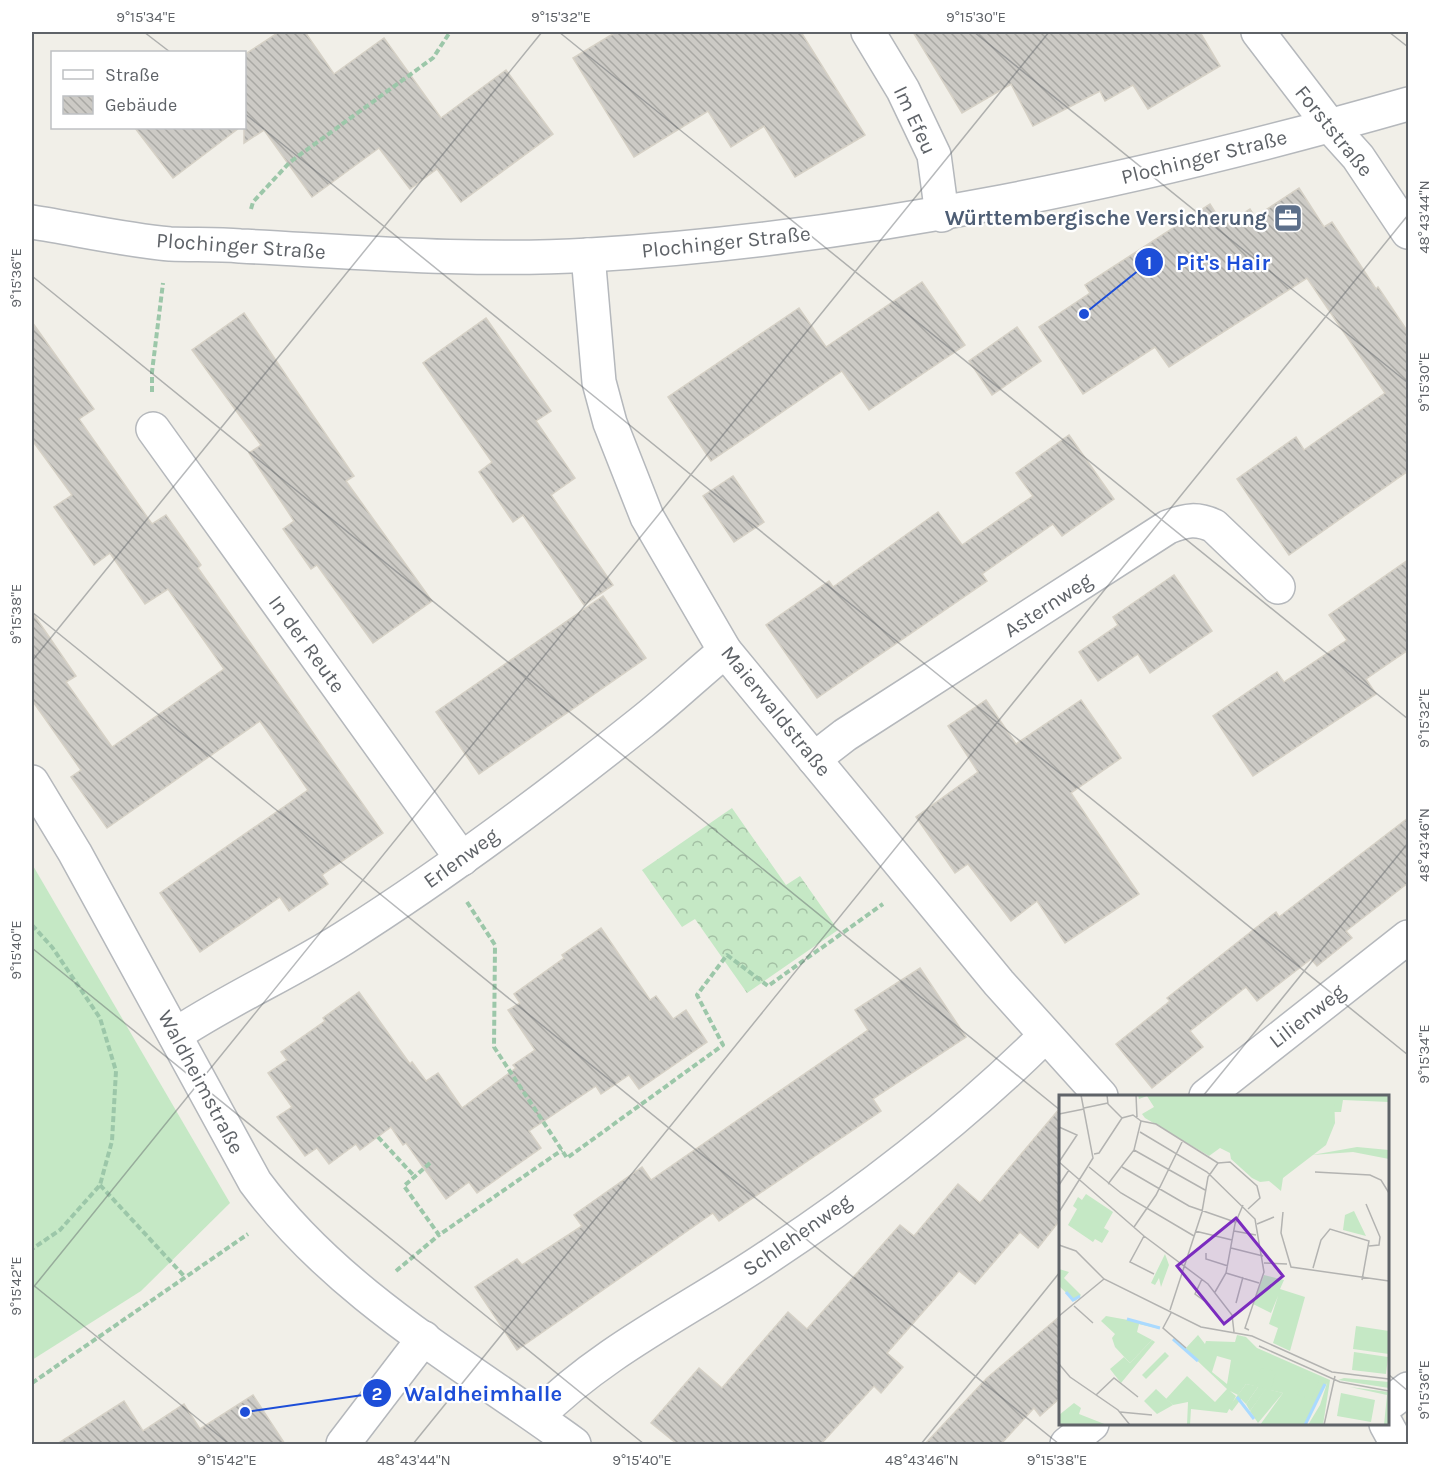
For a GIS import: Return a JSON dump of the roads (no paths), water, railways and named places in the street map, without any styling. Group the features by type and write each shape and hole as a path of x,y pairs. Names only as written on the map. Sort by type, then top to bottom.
{"street":[{"name":"Im Efeu","path":"868,32 903,90 934,155 942,215"},
{"name":"Forststraße","path":"1258,32 1330,126 1358,157 1408,232"},
{"name":"Plochinger Straße","path":"32,222 168,243 392,256 588,255 783,238 942,215 1108,181 1330,126 1408,104"},
{"name":"Maierwaldstraße","path":"588,255 597,362 610,423 647,517 725,651 1045,1036 1100,1095"},
{"name":"In der Reute","path":"153,429 454,865"},
{"name":"Asternweg","path":"814,759 845,735 1159,533 1186,520 1203,521 1214,526 1278,587"},
{"name":"Erlenweg","path":"175,1035 207,1014 293,969 345,938 454,865 583,768 725,651"},
{"name":"Waldheimstraße","path":"32,783 75,853 255,1182 275,1209 297,1235 373,1302 574,1444"},
{"name":"Lilienweg","path":"1207,1095 1408,937"},
{"name":"Schlehenweg","path":"537,1417 558,1396 616,1354 769,1257 915,1151 979,1098 1045,1036"},
{"path":"343,1444 424,1338"},
{"path":"1389,1403 1408,1389"},
{"path":"1067,1444 1091,1425"},
{"path":"1387,1425 1397,1444"}],"place":[{"name":"Württembergische Versicherung","path":"1288,218"},
{"name":"Pit's Hair","path":"1084,314"},
{"name":"Waldheimhalle","path":"245,1412"}]}
